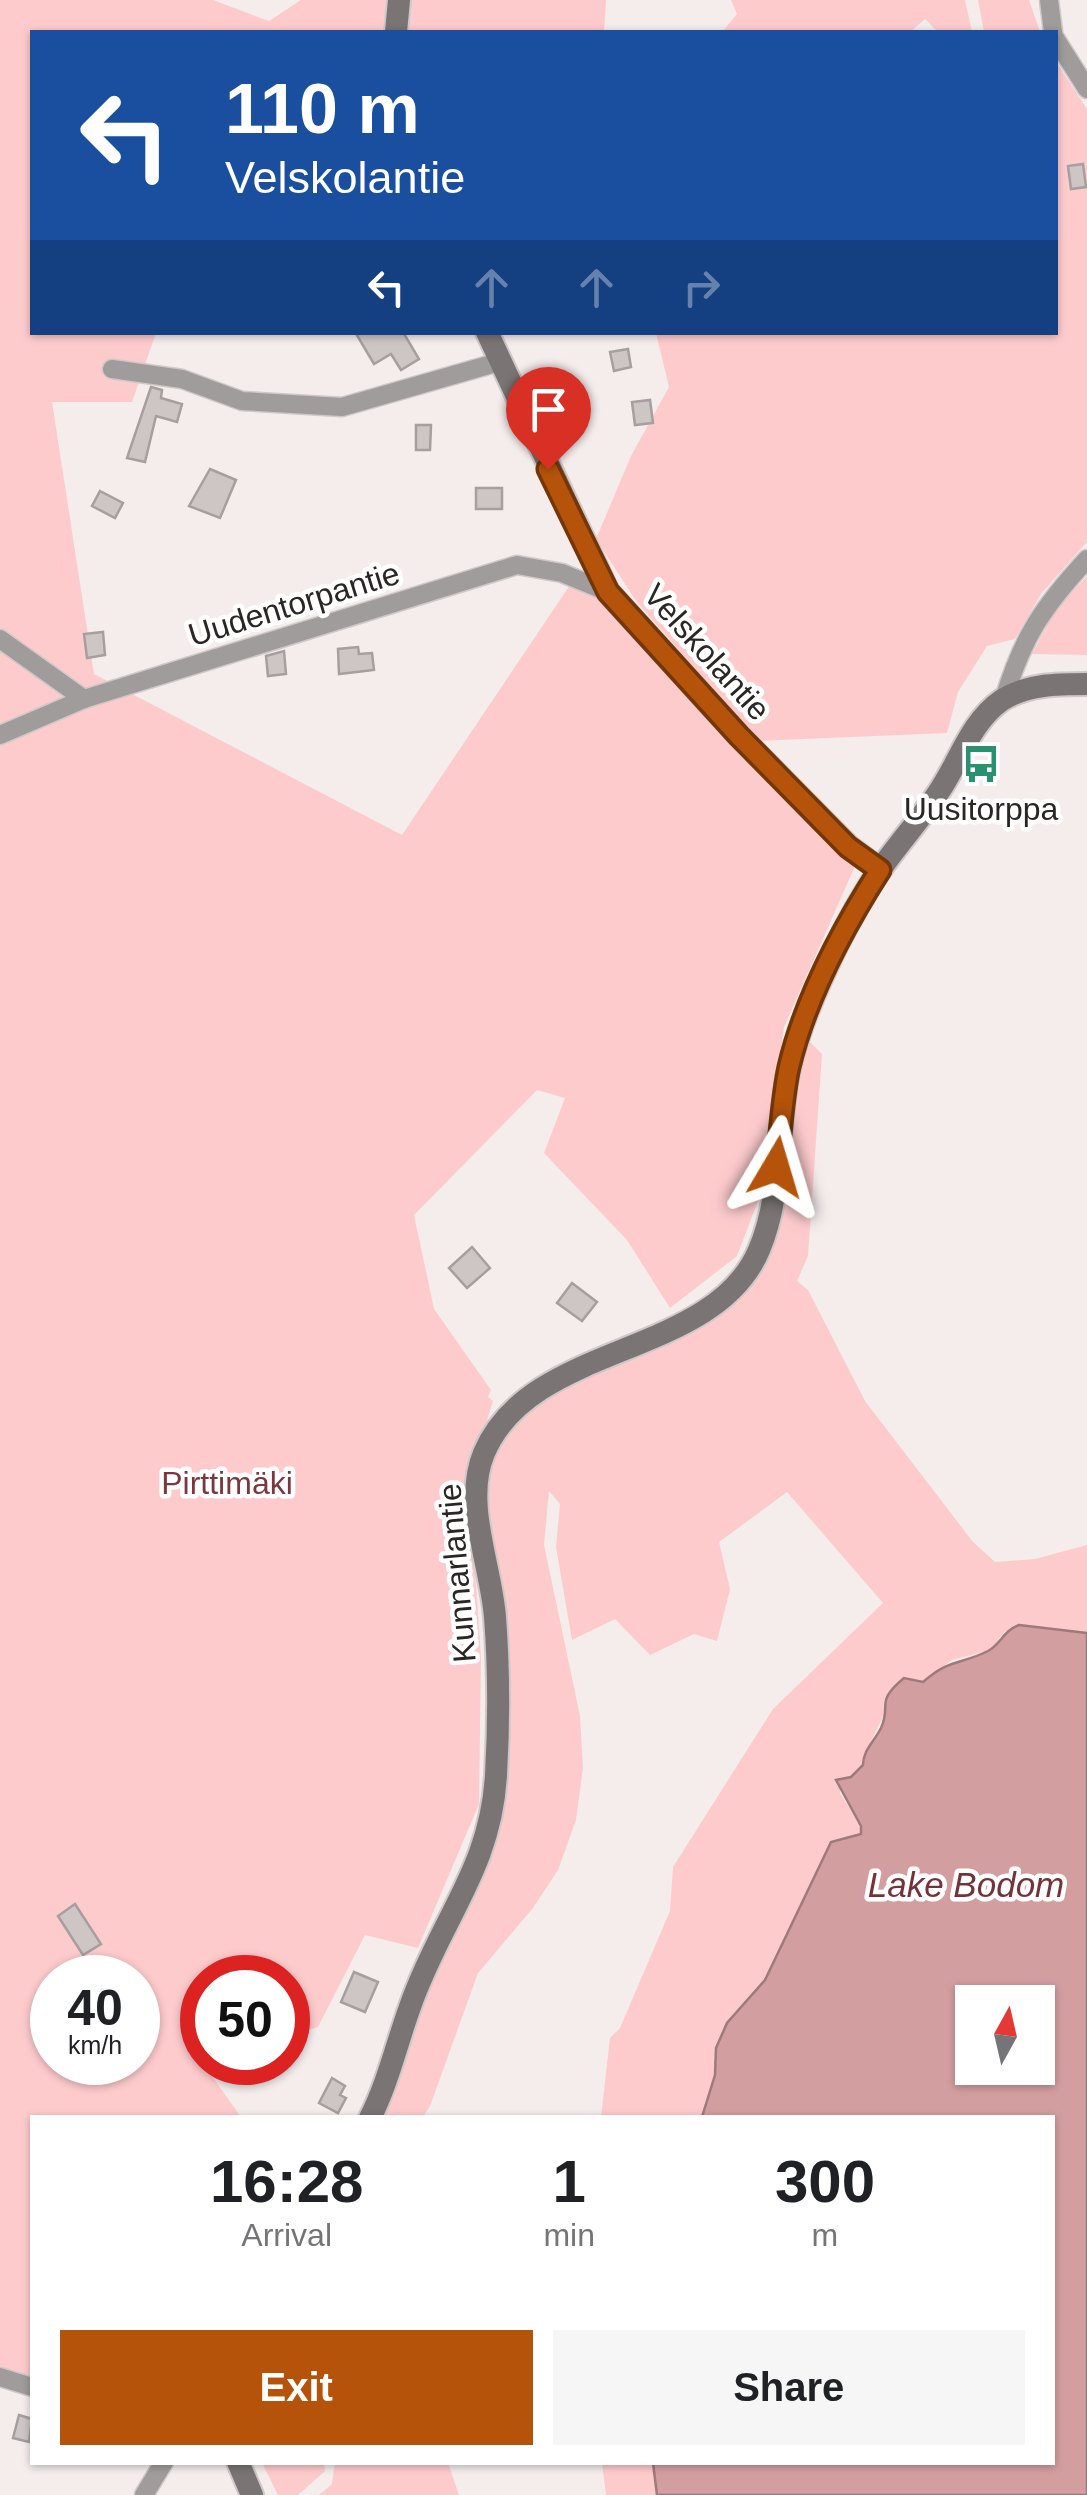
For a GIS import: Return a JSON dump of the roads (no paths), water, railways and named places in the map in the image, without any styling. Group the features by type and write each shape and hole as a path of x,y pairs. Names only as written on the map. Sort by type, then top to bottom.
{"main road":[{"path":"396,30 399,0"},
{"name":"Velskolantie","path":"488,335 608,592 739,736 848,847 880,870"},
{"path":"1004,699 1045,685 1087,684"},
{"name":"Kunnarlantie","path":"371,2115 419,1982 480,1860 493,1814 498,1658 477,1498 484,1454 504,1421 544,1388 698,1314 733,1290 746,1274 768,1226 789,1068 802,1026 859,904 880,870 940,791 974,730 1004,699"},
{"path":"239,2465 252,2495"}],"street":[{"path":"1049,0 1053,30"},
{"path":"1058,42 1087,89"},
{"path":"112,369 182,379 242,401 342,407 499,362"},
{"path":"1004,699 1028,631 1045,605 1087,559"},
{"name":"Uudentorpantie","path":"0,735 84,699 517,566 562,573 608,592"},
{"path":"0,639 84,699"},
{"path":"0,2377 30,2386"},
{"path":"144,2495 162,2465"}],"water":[{"name":"Lake Bodom","path":"1019,1625 1087,1633 1087,2495 657,2495 653,2465 1055,2465 1055,2115 703,2115 715,2075 716,2048 727,2023 765,1980 831,1842 861,1834 861,1826 836,1780 851,1777 863,1765 884,1720 889,1693 904,1678 923,1682 948,1665 996,1645"}],"place":[{"name":"Uusitorppa","path":"981,764"}],"park label":[{"name":"Pirttimäki","path":"227,1483"}]}
